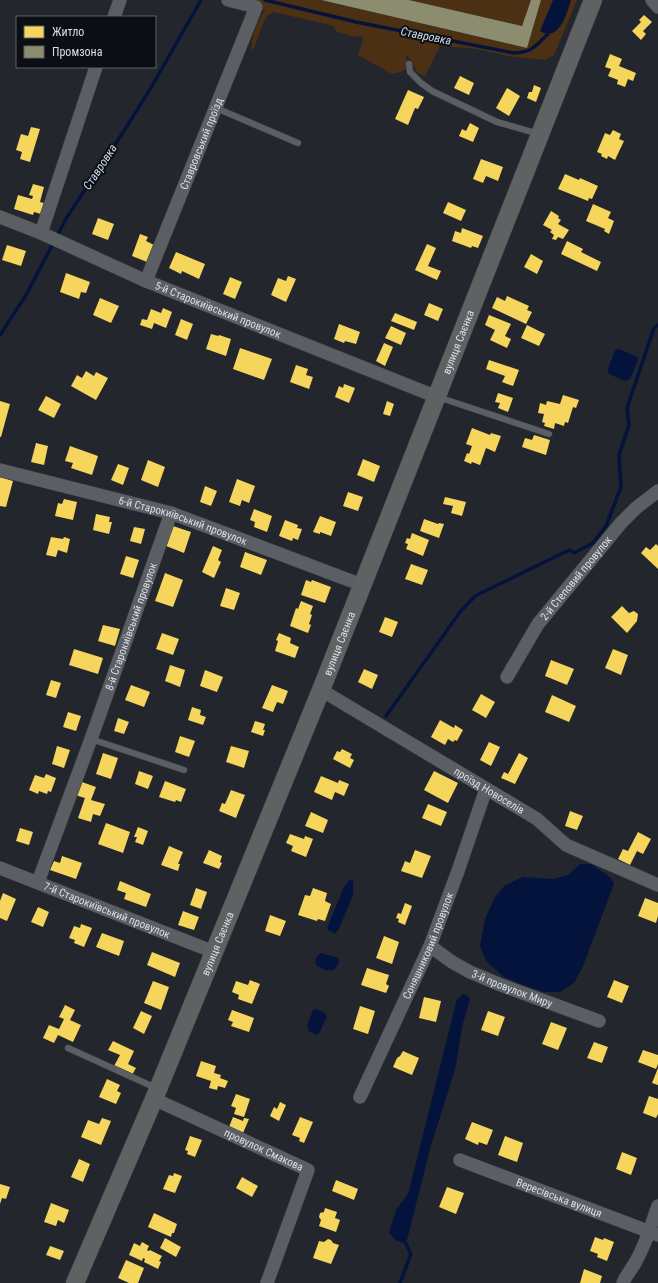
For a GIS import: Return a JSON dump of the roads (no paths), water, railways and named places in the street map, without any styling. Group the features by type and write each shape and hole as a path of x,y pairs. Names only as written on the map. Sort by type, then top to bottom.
{"street":[{"path":"114,16 120,0"},
{"name":"Ставровський проїзд","path":"146,281 256,7 228,0"},
{"name":"вулиця Саєнка","path":"77,1282 156,1094 321,690 593,0"},
{"path":"652,0 658,6"},
{"path":"41,233 96,68"},
{"name":"5-й Старокиївський провулок","path":"0,217 41,233 146,281 437,397"},
{"name":"6-й Старокиївський провулок","path":"0,470 170,513 362,585"},
{"name":"2-й Степовий провулок","path":"507,677 538,624 621,523 636,508 658,492"},
{"name":"8-й Старокиївський провулок","path":"38,882 91,739 170,513"},
{"name":"проїзд Новоселів","path":"321,690 537,819 566,845 658,885"},
{"name":"Соняшниковий провулок","path":"360,1097 430,946 486,789"},
{"name":"7-й Старокиївський провулок","path":"0,868 214,952"},
{"name":"3-й провулок Миру","path":"430,946 452,962 482,977 599,1021"},
{"name":"провулок Смакова","path":"156,1094 308,1170 267,1283"},
{"name":"Вересівська вулиця","path":"460,1160 654,1233"},
{"path":"623,1283 654,1233 651,1224 658,1206"}],"lane":[{"path":"409,64 410,72 420,83 432,90 497,122 540,135"},
{"path":"216,108 298,143"},
{"path":"437,397 549,434"},
{"path":"91,739 184,770"},
{"path":"68,1048 156,1094"}],"water":[{"path":"553,0 571,0 561,25 557,30 547,34 540,31"},
{"path":"619,349 638,357 630,379 625,381 609,374 608,369 615,350"},
{"path":"580,864 591,864 610,877 614,884 583,966 574,983 560,992 544,992 504,977 486,961 480,946 485,919 495,897 505,885 523,877 553,879 568,875"},
{"path":"349,880 353,880 353,895 339,929 335,934 327,928 344,887"},
{"path":"321,953 338,958 339,962 335,969 329,971 316,965 316,958"},
{"path":"463,994 467,995 470,999 462,1027 456,1066 430,1149 406,1244 395,1240 389,1233 396,1210 408,1194 457,999"},
{"path":"315,1009 324,1012 327,1016 320,1032 316,1035 309,1031 307,1026 313,1010"}],"waterway":[{"name":"Ставровка","path":"0,335 26,295 67,217 152,86 201,0"},
{"name":"Ставровка","path":"265,0 356,22 514,53 530,50 537,45 549,31"},
{"path":"386,716 460,612 475,596 565,552 570,550 574,553 593,543 606,526 621,487 619,455 629,425 627,408 654,328 658,325"},
{"path":"400,1283 411,1254 406,1244"}]}
